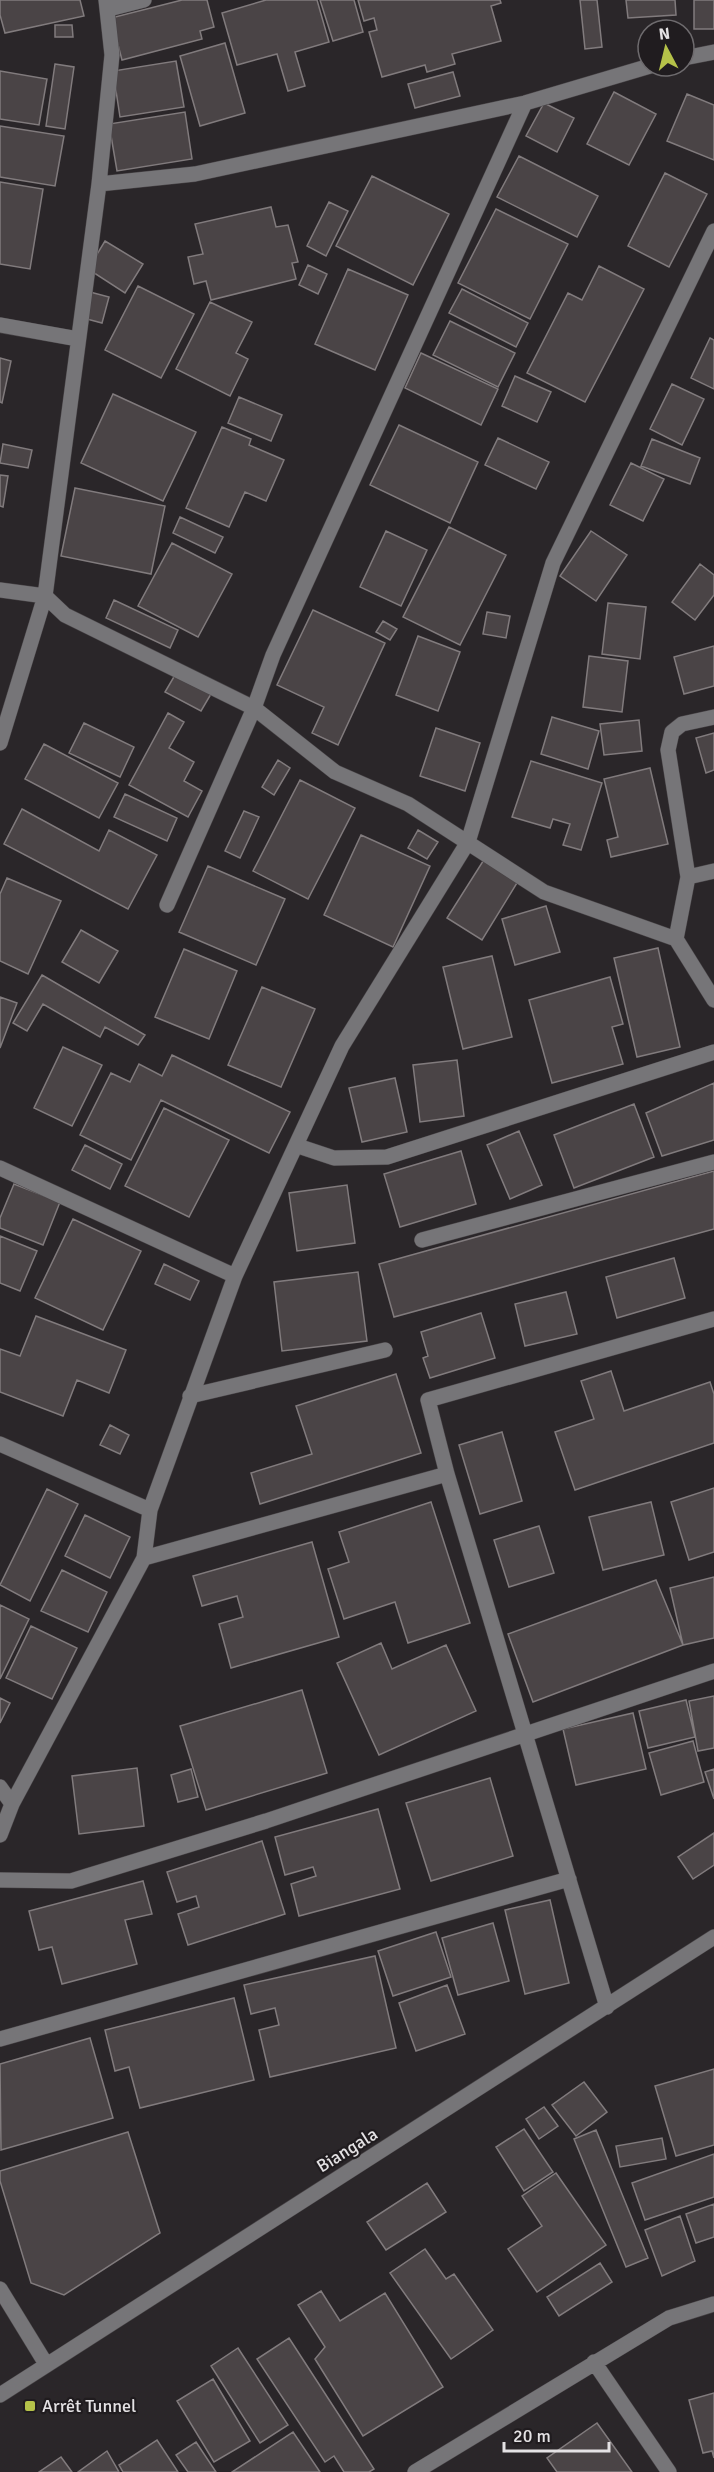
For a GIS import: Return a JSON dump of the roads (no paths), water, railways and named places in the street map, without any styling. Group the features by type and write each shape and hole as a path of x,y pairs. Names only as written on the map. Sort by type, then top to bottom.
{"street":[{"path":"0,743 45,596 99,184 112,54 107,5 144,0"},
{"path":"696,56 714,52"},
{"path":"99,184 195,174 525,103 636,70"},
{"path":"167,905 254,708 273,655 525,103"},
{"path":"0,1835 12,1804 144,1558 150,1510 235,1276 298,1146 342,1046 468,842 553,563 714,231"},
{"path":"0,325 78,339"},
{"path":"0,590 45,596 65,615 254,708 335,772 408,804 544,892 676,939 714,1000"},
{"path":"676,939 688,877 668,750 672,732 682,724 714,717"},
{"path":"688,877 714,871"},
{"path":"298,1146 333,1158 387,1157 714,1052"},
{"path":"422,1240 714,1162"},
{"path":"0,1168 235,1276"},
{"path":"608,2007 447,1474 429,1400 714,1319"},
{"path":"190,1396 385,1350"},
{"path":"0,1444 150,1510"},
{"path":"144,1558 447,1474"},
{"path":"0,1880 70,1881 266,1821 714,1671"},
{"path":"0,1787 12,1804"},
{"path":"0,2039 569,1879"},
{"name":"Biangala","path":"0,2395 714,1937"},
{"path":"0,2289 46,2364"},
{"path":"415,2472 669,2318 714,2304"},
{"path":"594,2362 669,2472"}],"place":[{"name":"Arrêt Tunnel","path":"30,2406"}]}
